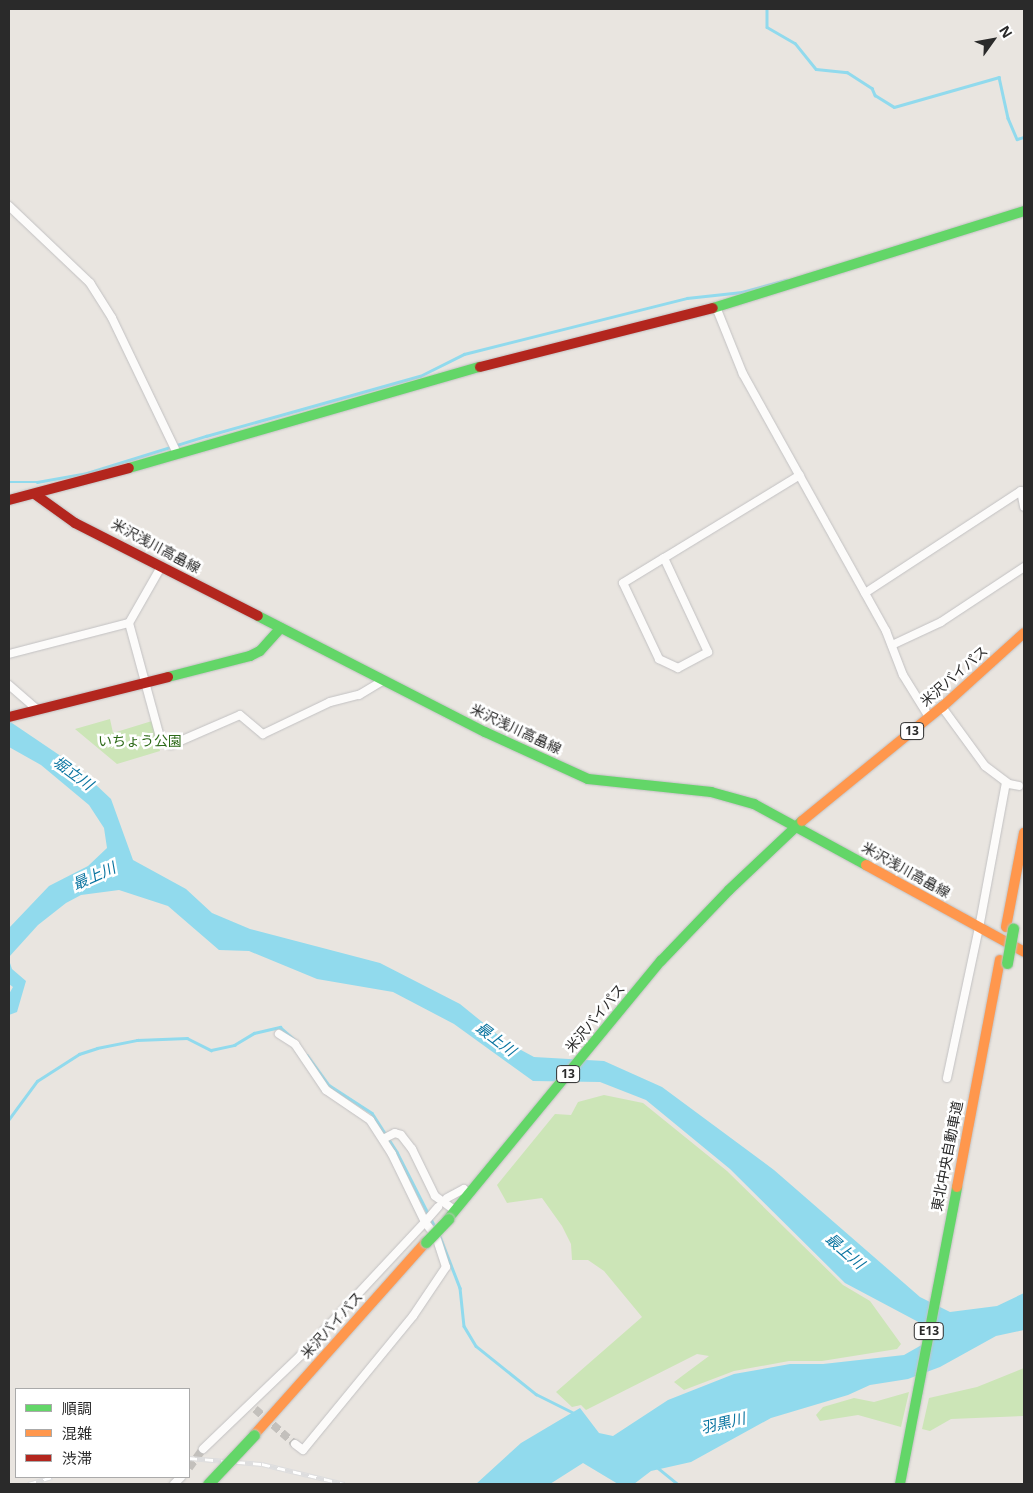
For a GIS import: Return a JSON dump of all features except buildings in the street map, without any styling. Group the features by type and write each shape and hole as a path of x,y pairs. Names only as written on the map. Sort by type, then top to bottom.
{"main road":[{"path":"9,500 36,495 442,377 716,307 1024,210"},
{"name":"米沢浅川高畠線","path":"36,495 75,523 382,681 588,779 722,794 754,804 1024,952"},
{"path":"9,717 250,656 260,651 281,628"},
{"name":"米沢バイパス","path":"208,1484 432,1241 471,1189 661,961 729,890 796,826 942,707 1024,633"},
{"name":"東北中央自動車道","path":"1010,928 1024,833"},
{"name":"東北中央自動車道","path":"906,1484 1003,961 1024,873"},
{"name":"東北中央自動車道","path":"900,1484 962,1178"}],"street":[{"path":"9,206 90,283 112,318 177,453"},
{"path":"716,307 744,374 865,593 892,645 903,675 929,717"},
{"path":"664,558 708,652 678,668 659,659 623,583 800,475"},
{"path":"865,593 1021,491 1024,507"},
{"path":"9,654 129,623 161,566"},
{"path":"892,645 941,622 1024,567"},
{"path":"129,623 147,682 161,741 171,746 240,715 263,734 330,702 358,695 382,681"},
{"path":"9,685 31,711"},
{"path":"942,707 985,766 1006,782 1019,786"},
{"path":"947,1078 979,928 1006,782"},
{"path":"279,1034 295,1044 326,1090 366,1116 386,1137 431,1230"},
{"path":"386,1137 402,1135 412,1149 435,1196 451,1215"},
{"path":"447,1198 464,1189 471,1189"},
{"path":"203,1448 253,1407 437,1209"},
{"path":"295,1444 303,1450 413,1316 446,1267 432,1241"}],"green space":[{"name":"いちょう公園","path":"110,719 113,733 152,721 160,751 117,764 75,729"},
{"path":"604,1095 643,1103 727,1171 843,1285 870,1301 901,1344 897,1349 822,1361 789,1361 734,1371 684,1390 674,1382 709,1356 697,1354 586,1410 581,1405 572,1407 556,1392 642,1317 604,1271 588,1260 572,1260 571,1244 562,1226 542,1198 507,1203 497,1185 555,1114 571,1115 578,1102"},
{"path":"1024,1368 1024,1416 951,1419 930,1431 922,1429 929,1398 977,1387"},
{"path":"909,1392 901,1427 858,1415 820,1421 816,1415 823,1407 854,1398 874,1402"}],"water":[{"path":"9,721 77,767 111,799 133,860 186,889 212,913 250,929 380,963 460,1004 508,1043 534,1057 604,1061 662,1087 774,1170 920,1297 950,1312 997,1306 1024,1293 1024,1330 996,1336 940,1367 908,1379 870,1385 848,1395 771,1418 691,1462 651,1471 634,1484 618,1484 583,1463 550,1484 476,1484 521,1443 580,1408 599,1433 613,1436 668,1400 734,1374 790,1364 823,1364 904,1355 941,1334 845,1283 730,1169 646,1100 600,1082 533,1081 454,1024 393,992 317,979 249,951 219,950 168,906 119,890 81,895 66,903 38,925 9,957 9,928 49,886 88,866 107,848 104,828 89,805 41,765 9,747"},
{"path":"9,960 12,969 26,981 17,1012 9,1015 9,994 13,987 9,984"}],"waterway":[{"path":"767,9 767,27 795,43 816,69 847,72 872,88 875,95 894,107 999,77 1008,118 1017,139 1024,137"},
{"path":"9,482 37,482 87,473 206,436 420,376 464,354 687,298 742,292 786,280"},
{"path":"9,1119 37,1081 79,1054 97,1048 137,1040 187,1038 211,1050 234,1045 254,1033 280,1027 294,1039"},
{"path":"307,1055 329,1085 372,1113 397,1152 435,1227"},
{"path":"439,1234 460,1288 464,1326 476,1346 536,1394 574,1413"},
{"path":"658,1468 678,1484"}],"tunnel":[{"path":"255,1409 295,1444"},
{"path":"190,1467 203,1449"}],"railway":[{"path":"190,1458 262,1464 345,1484"},
{"path":"28,1484 49,1478"}],"traffic: fast":[{"path":"713,308 1024,211"},
{"path":"129,468 480,367"},
{"path":"258,616 485,732 588,779 711,792 754,804 866,865"},
{"path":"168,677 250,656 260,651 281,628"},
{"path":"448,1219 661,961 729,890 802,821"},
{"path":"1007,963 1013,929"},
{"path":"900,1484 957,1187"},
{"path":"426,1242 448,1219"},
{"path":"208,1484 254,1435"}],"traffic: slow":[{"path":"802,821 942,707 1024,633"},
{"path":"1006,927 1024,833"},
{"path":"866,865 1024,952"},
{"path":"957,1187 1000,960"},
{"path":"254,1435 426,1242"}],"traffic: jam":[{"path":"480,367 713,308"},
{"path":"9,500 129,468"},
{"path":"36,495 75,523 258,616"},
{"path":"9,717 168,677"}],"water label":[{"name":"堀立川","path":"73,773"},
{"name":"最上川","path":"94,876"},
{"name":"最上川","path":"496,1039"},
{"name":"最上川","path":"845,1251"},
{"name":"羽黒川","path":"723,1423"}]}
